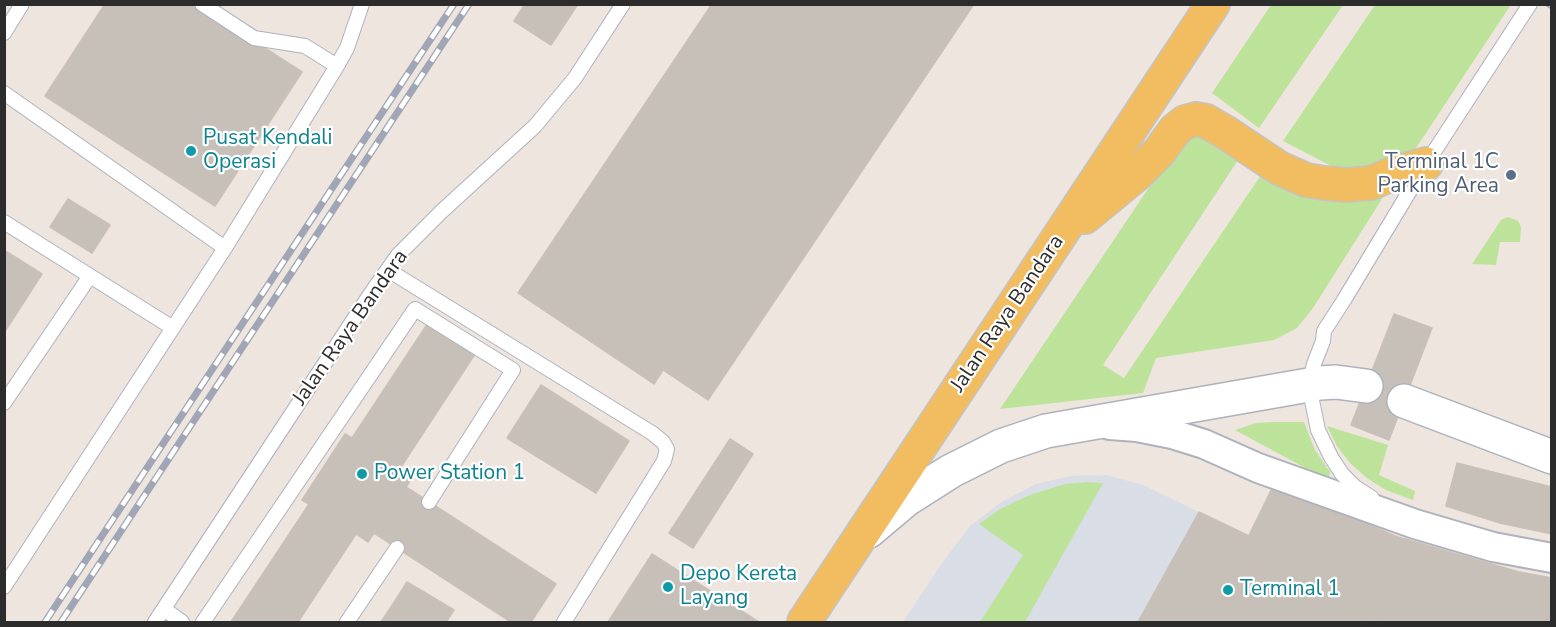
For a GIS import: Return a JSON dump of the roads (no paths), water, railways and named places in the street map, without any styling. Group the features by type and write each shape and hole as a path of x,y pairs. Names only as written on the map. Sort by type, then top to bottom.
{"main road":[{"name":"Jalan Raya Bandara","path":"804,622 1213,4"},
{"path":"1059,237 1137,174 1159,152 1175,130 1185,122 1196,119 1206,121 1279,168 1306,180 1347,185 1371,183 1426,164"}],"street":[{"path":"857,541 907,499 951,471 1001,446 1046,431 1336,382 1366,387"},
{"path":"1404,401 1551,457"},
{"path":"1086,424 1137,427 1172,434 1204,444 1258,468 1415,524 1493,547 1551,558"}],"lane":[{"path":"4,33 22,4"},
{"path":"202,4 254,38 305,46 337,66"},
{"path":"4,586 225,248 337,66 347,48 362,4"},
{"name":"Jalan Raya Bandara","path":"155,622 364,303 398,255 535,126 575,78 623,4"},
{"path":"1415,524 1355,487 1342,474 1331,458 1318,430 1309,386 1324,331 1426,164 1530,4"},
{"path":"4,93 225,248"},
{"path":"4,222 173,328"},
{"path":"388,270 652,433 663,442 667,449 664,461 564,622"},
{"path":"4,403 90,276"},
{"path":"203,622 415,309 513,370 429,502"},
{"path":"347,622 398,548"},
{"path":"164,609 182,622"}],"tunnel":[{"path":"1366,386 1404,401"}],"tram line":[{"path":"1544,4 1552,9"}],"railway":[{"path":"45,622 454,4"},
{"path":"61,622 469,4"}],"place":[{"name":"Pusat Kendali Operasi","path":"191,151"},
{"name":"Terminal 1C Parking Area","path":"1511,175"},
{"name":"Power Station 1","path":"362,474"},
{"name":"Depo Kereta Layang","path":"668,587"},
{"name":"Terminal 1","path":"1228,590"}]}
